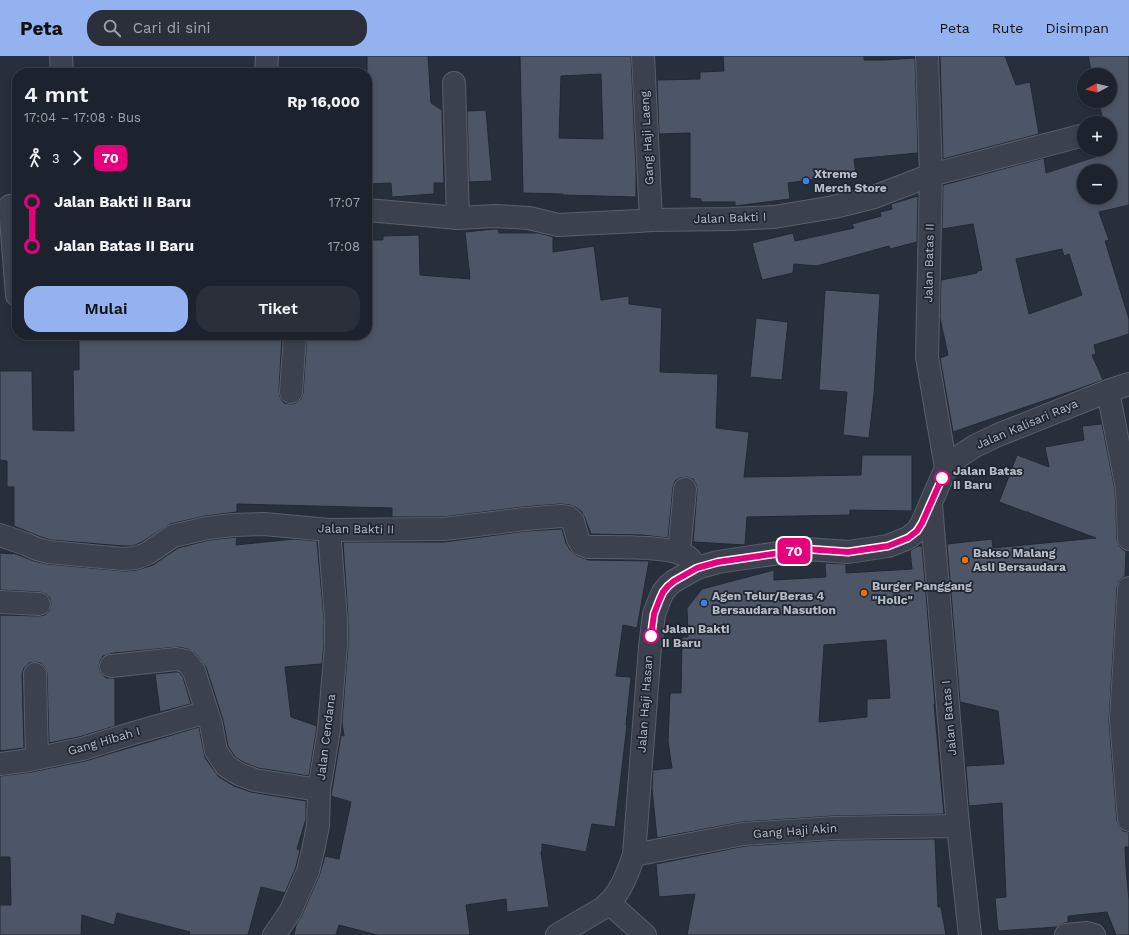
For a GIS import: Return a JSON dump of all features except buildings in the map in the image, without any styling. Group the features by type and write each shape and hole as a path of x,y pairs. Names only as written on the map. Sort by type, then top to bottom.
{"street":[{"path":"61,56 62,68"},
{"path":"266,68 267,56"},
{"name":"Gang Haji Laeng","path":"643,56 651,220"},
{"name":"Jalan Batas II","path":"927,56 931,175 927,357 939,484"},
{"path":"454,83 458,218"},
{"name":"Jalan Bakti I","path":"372,210 458,218 495,216 529,218 558,225 651,220 774,217 834,207 874,197 931,175 1077,137"},
{"path":"9,206 12,239"},
{"path":"292,392 295,340"},
{"name":"Jalan Kalisari Raya","path":"939,484 961,454 980,443 1108,390 1129,384"},
{"path":"1108,390 1127,489 1129,539"},
{"name":"Jalan Haji Hasan","path":"557,935 609,903 622,885 634,855 650,646 654,614 659,601 668,586 697,568 718,562 806,549 848,552 888,546 908,538 917,531 939,484"},
{"name":"Jalan Batas I","path":"939,484 958,826 970,935"},
{"path":"679,553 685,489"},
{"name":"Jalan Bakti II","path":"0,535 49,552 123,559 136,558 148,553 173,536 207,528 233,525 264,524 329,530 444,529 561,516 574,521 578,539 581,544 588,547 657,549 679,553 689,557 697,568"},
{"name":"Jalan Cendana","path":"274,935 290,912 308,871 318,825 319,790 329,729 336,644 336,619 329,530"},
{"path":"1129,588 1125,719 1129,820"},
{"path":"0,602 39,604"},
{"path":"111,666 176,659 186,661 194,671 207,712 216,751 226,766 238,774 255,780 319,790"},
{"path":"35,674 37,758"},
{"name":"Gang Hibah I","path":"0,764 82,749 207,712"},
{"name":"Gang Haji Akin","path":"634,855 743,834 834,828 958,826"},
{"path":"609,903 645,935"},
{"path":"1066,935 1087,933 1094,935"}],"bus line":[{"name":"70","path":"651,636 654,614 663,592 674,581 697,568 718,562 806,549 848,552 875,549 900,542 917,531 942,478"}],"place":[{"name":"Xtreme Merch Store","path":"806,181"},
{"name":"Jalan Batas II Baru","path":"942,478"},
{"name":"Bakso Malang Asli Bersaudara","path":"965,560"},
{"name":"Burger Panggang \"Holic\"","path":"864,593"},
{"name":"Agen Telur/Beras 4 Bersaudara Nasution","path":"704,603"},
{"name":"Jalan Bakti II Baru","path":"651,636"}]}
